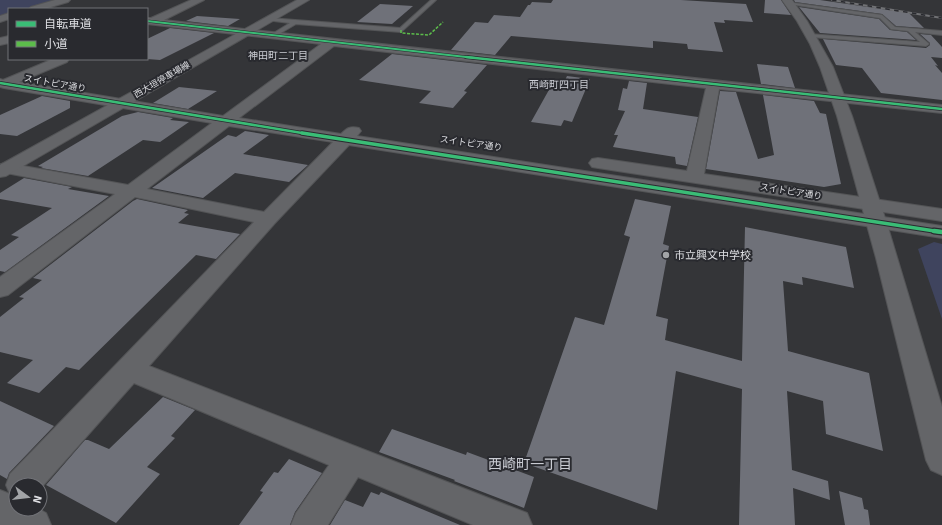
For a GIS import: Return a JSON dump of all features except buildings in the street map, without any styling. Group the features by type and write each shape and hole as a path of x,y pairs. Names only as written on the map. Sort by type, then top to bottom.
{"street":[{"path":"43,8 65,0"},
{"path":"148,22 199,0"},
{"name":"西大垣停車場線","path":"128,96 234,31 291,0"},
{"name":"西大垣停車場線","path":"2,166 304,0"},
{"path":"788,1 803,21 811,35 840,98 874,213 942,460"},
{"path":"148,22 333,41 713,85 942,109"},
{"path":"0,289 333,41"},
{"path":"25,75 61,60"},
{"name":"スイトピア通り","path":"1,81 25,75 128,96 242,109 351,133 530,153"},
{"name":"スイトピア通り","path":"1,81 107,101 128,96"},
{"path":"695,177 713,85"},
{"path":"128,96 226,120 351,133 874,213 942,232"},
{"path":"2,166 107,101"},
{"path":"30,477 268,219 351,133"},
{"name":"スイトピア通り","path":"585,161 695,177 874,213 942,215"},
{"path":"2,166 268,219"},
{"path":"130,370 352,458 515,525"},
{"path":"308,525 352,458"},
{"path":"26,517 34,525"}],"lane":[{"path":"270,20 401,30 434,0"},
{"path":"788,1 882,17 893,28 942,32"},
{"path":"274,35 294,23"},
{"path":"811,35 926,44 910,30"}],"shaded area":[{"path":"0,0 60,0 32,8 8,8 8,15 0,17"},
{"path":"934,242 942,244 942,319 918,249"}],"railway":[{"path":"832,0 942,18"}],"marked path":[{"path":"401,30 401,33 429,35 443,22"}],"cycle path":[{"path":"148,21 515,63 942,109"},
{"path":"0,83 226,121 942,232"}],"place":[{"name":"市立興文中学校","path":"666,255"}],"district":[{"name":"神田町二丁目","path":"278,56"},
{"name":"西崎町四丁目","path":"559,85"},
{"name":"西崎町一丁目","path":"530,464"}]}
